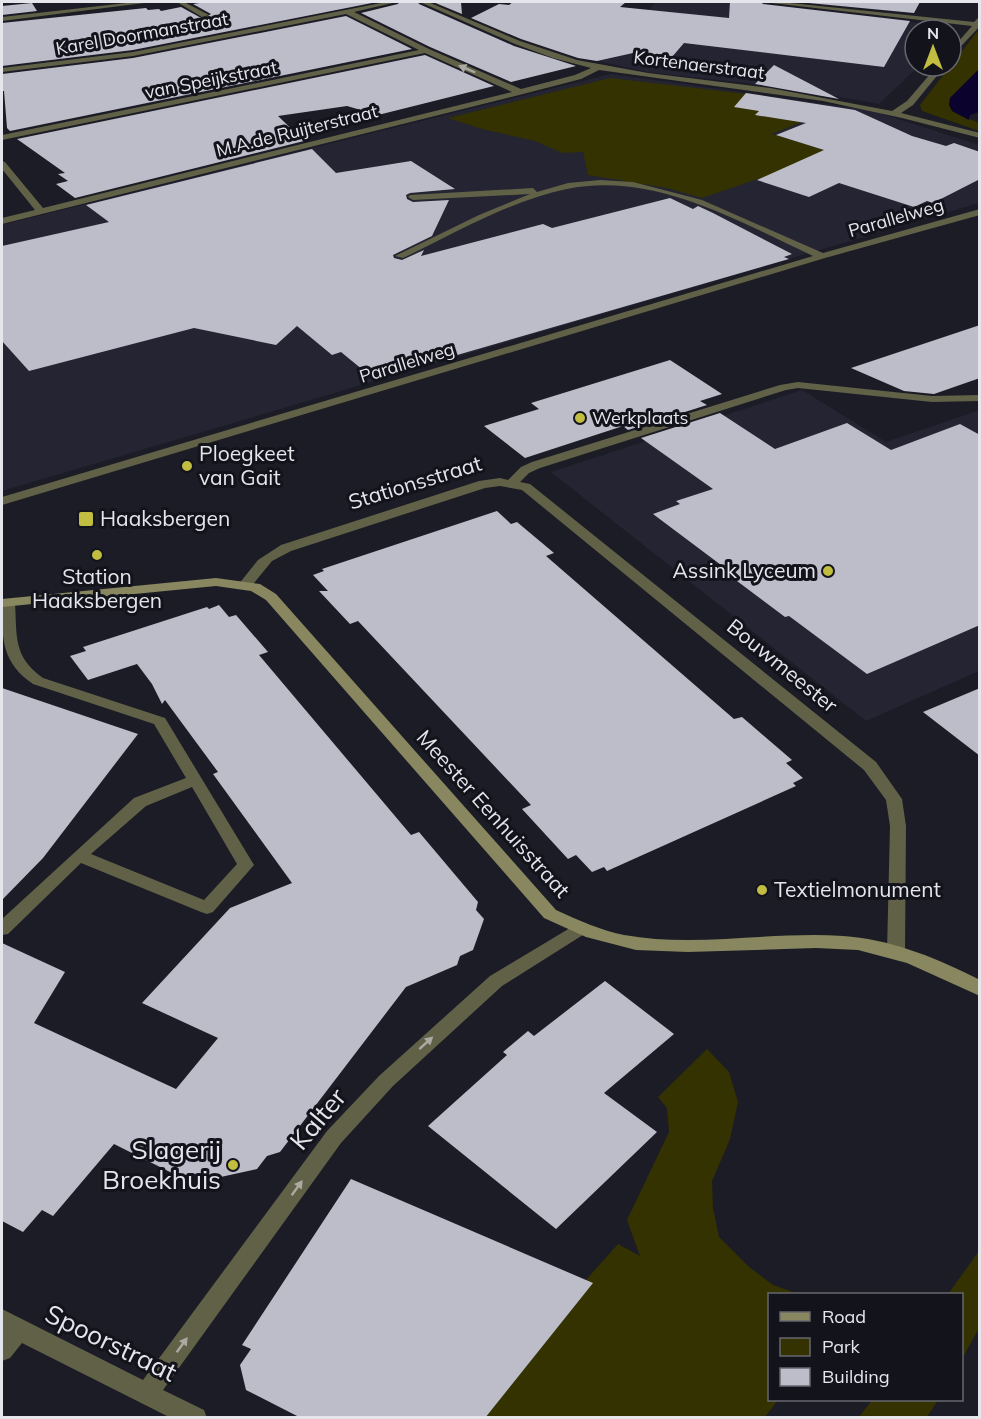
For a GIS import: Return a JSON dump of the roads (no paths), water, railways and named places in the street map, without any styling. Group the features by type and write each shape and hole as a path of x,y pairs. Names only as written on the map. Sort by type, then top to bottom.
{"street":[{"path":"2,20 149,2"},
{"path":"180,2 206,15"},
{"name":"Karel Doormanstraat","path":"2,70 133,54 394,2"},
{"name":"Kortenaerstraat","path":"423,2 536,50 599,67 629,74 769,90 895,113 980,136"},
{"path":"766,2 978,24"},
{"path":"346,11 426,51 520,92"},
{"path":"963,41 978,24"},
{"name":"van Speijkstraat","path":"2,138 426,51"},
{"name":"M.A.de Ruijterstraat","path":"2,221 579,77 599,67"},
{"path":"895,113 909,103 931,78"},
{"path":"2,164 41,212"},
{"path":"400,256 548,191 570,185 607,184 630,185 682,195 822,256"},
{"path":"413,197 548,191"},
{"name":"Parallelweg","path":"2,501 822,256 980,212"},
{"name":"Stationsstraat","path":"244,585 262,562 275,552 483,484 512,483 525,470 536,465 784,387 798,385 932,399 980,398"},
{"name":"Bouwmeester","path":"512,483 526,487 870,766 894,799 898,826 896,952"},
{"path":"79,856 207,908 246,865 160,721 38,681 23,671 12,655 5,603 216,582 244,585"},
{"name":"Meester Eenhuisstraat","path":"244,585 263,590 271,597 550,914 580,928 635,943 844,942 896,952 968,981 980,989"},
{"path":"2,929 140,802 195,780"},
{"name":"Kalter","path":"147,1393 334,1137 386,1081 496,981 580,928"},
{"path":"2,1351 10,1325"},
{"name":"Spoorstraat","path":"10,1325 196,1418"}],"place":[{"name":"Werkplaats","path":"580,418"},
{"name":"Ploegkeet van Gait","path":"187,466"},
{"name":"Haaksbergen","path":"86,519"},
{"name":"Station Haaksbergen","path":"97,555"},
{"name":"Assink Lyceum","path":"828,571"},
{"name":"Textielmonument","path":"762,890"},
{"name":"Slagerij Broekhuis","path":"233,1165"}]}
